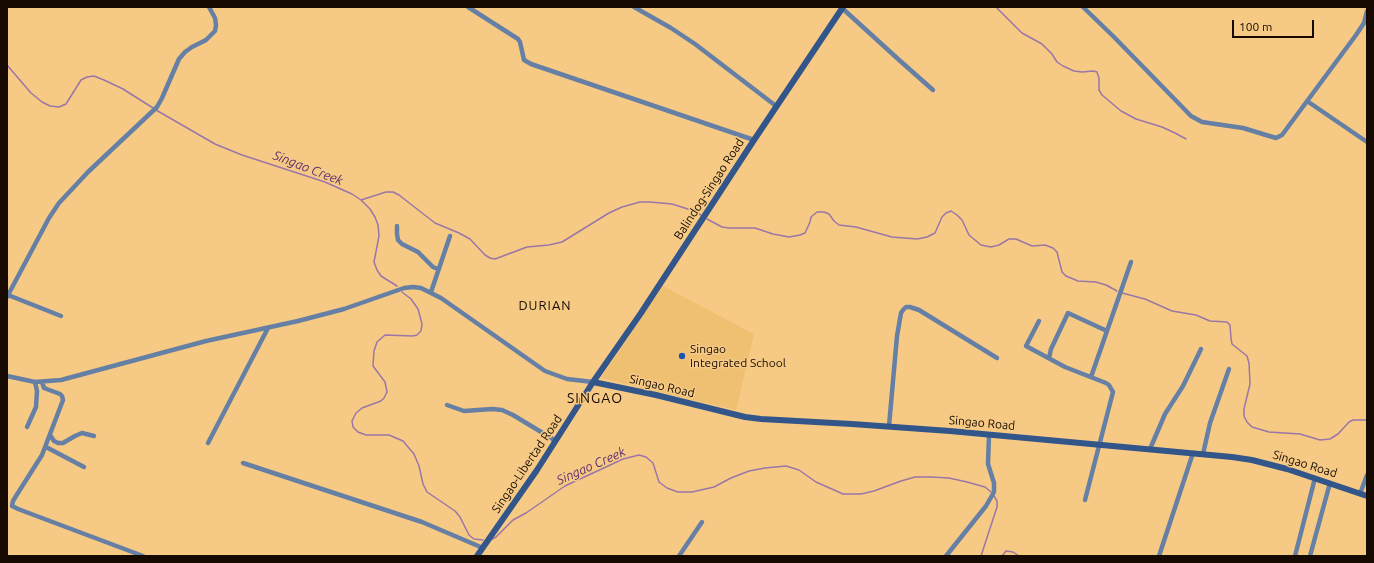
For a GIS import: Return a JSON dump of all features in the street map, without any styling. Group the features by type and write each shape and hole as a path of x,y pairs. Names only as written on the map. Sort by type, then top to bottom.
{"street":[{"path":"61,316 8,296 44,227 59,203 88,172 157,107 179,58 192,47 206,40 215,31 215,18 209,7"},
{"path":"468,7 518,39 523,58 527,62 754,140"},
{"path":"634,7 671,28 695,44 776,106"},
{"path":"1082,7 1114,37 1185,111 1198,120 1207,123 1243,128 1276,138 1282,135 1364,23 1367,11"},
{"path":"842,8 933,90"},
{"name":"Balindog-Singao Road","path":"593,382 629,332 776,106 842,8"},
{"path":"1307,101 1367,142"},
{"path":"397,226 398,240 402,244 418,252 438,270"},
{"path":"431,292 450,236"},
{"path":"1091,377 1131,262"},
{"path":"7,376 36,382 61,380 206,341 268,328 344,308 404,288 413,287 431,292 545,371 567,379 593,382"},
{"path":"889,426 897,336 901,314 906,308 910,307 920,310 997,358"},
{"path":"1049,358 1051,349 1068,313 1107,331"},
{"path":"1038,321 1026,346 1091,377 1106,382 1113,392 1098,444 1085,500"},
{"path":"208,442 268,328"},
{"path":"1150,449 1165,414 1183,386 1201,349"},
{"path":"1203,454 1210,423 1229,369"},
{"path":"27,427 36,407 36,382"},
{"path":"42,382 44,388 60,394 63,398 46,446 39,461 13,501 12,506 18,510 143,556"},
{"name":"Singao Road","path":"593,382 756,418 889,426 1098,444 1252,460 1315,478 1367,496"},
{"name":"Singao-Libertad Road","path":"477,556 556,441 593,382"},
{"path":"447,405 464,411 492,409 502,410 556,441"},
{"path":"50,435 58,443 64,443 82,433 94,436"},
{"path":"946,556 986,506 994,492 994,483 988,464 989,435"},
{"path":"46,446 84,467"},
{"path":"1159,556 1193,453"},
{"path":"243,463 422,522 483,548"},
{"path":"1360,494 1367,475"},
{"path":"1295,556 1315,478"},
{"path":"1310,556 1330,483"},
{"path":"679,556 702,522"}],"shaded area":[{"name":"Singao Integrated School","path":"663,286 754,334 736,410 601,378"}],"waterway":[{"path":"996,7 1022,33 1042,44 1052,54 1057,62 1063,66 1074,71 1097,72 1099,78 1099,90 1102,95 1121,111 1136,119 1162,127 1186,139"},
{"name":"Singao Creek","path":"7,65 31,93 42,102 50,106 59,107 66,104 81,80 94,76 123,89 153,108"},
{"name":"Singao Creek","path":"156,110 215,144 242,155 325,182 352,194 361,200 370,209 378,225 379,236 374,262 377,270 381,276 397,286"},
{"path":"361,200 386,192 393,192 435,223 470,239 485,255 495,259 527,247 562,242 609,213 622,207 640,202 672,204 694,211 701,215"},
{"path":"707,219 722,227 755,228 789,237 805,233 811,217 817,212 824,212 829,214 839,225 856,227 892,237 917,239 927,237 935,233 942,217 951,211 962,220 969,235 981,245 991,247 999,245 1009,239 1016,239 1032,246 1045,245 1053,248 1057,252 1062,272 1066,276 1078,281 1096,282 1117,291"},
{"name":"Singao Creek","path":"402,292 411,299 418,309 422,324 421,331 417,335 413,336 385,335 377,342 374,351 373,366 385,382 387,392 381,401 362,408 356,413 352,421 353,427 358,432 366,435 389,435 403,441 414,454 427,492 455,511 460,517 469,535 474,539 483,540"},
{"path":"1122,293 1145,299 1172,311 1196,315 1210,321 1227,322 1230,325 1232,344 1247,356 1249,363 1250,384 1244,409 1244,416 1252,427 1269,432 1300,434 1320,440 1330,439 1338,434 1349,422 1353,420 1367,420"},
{"name":"Singao Creek","path":"492,539 496,537 513,520 526,513 565,486 623,459 639,455 646,457 653,463 659,482 667,488 678,492 692,492 714,487 749,471 786,466 799,470 816,482 843,494 861,494 874,491 915,477 949,478 985,487 991,492"},
{"name":"Singao Creek","path":"981,556 997,507 997,501 994,496"},
{"name":"Singao Creek","path":"1002,556 1006,551 1013,552 1019,556"}],"place":[{"name":"Singao Integrated School","path":"682,356"}],"district":[{"name":"DURIAN","path":"545,306"},
{"name":"SINGAO","path":"595,398"}]}
